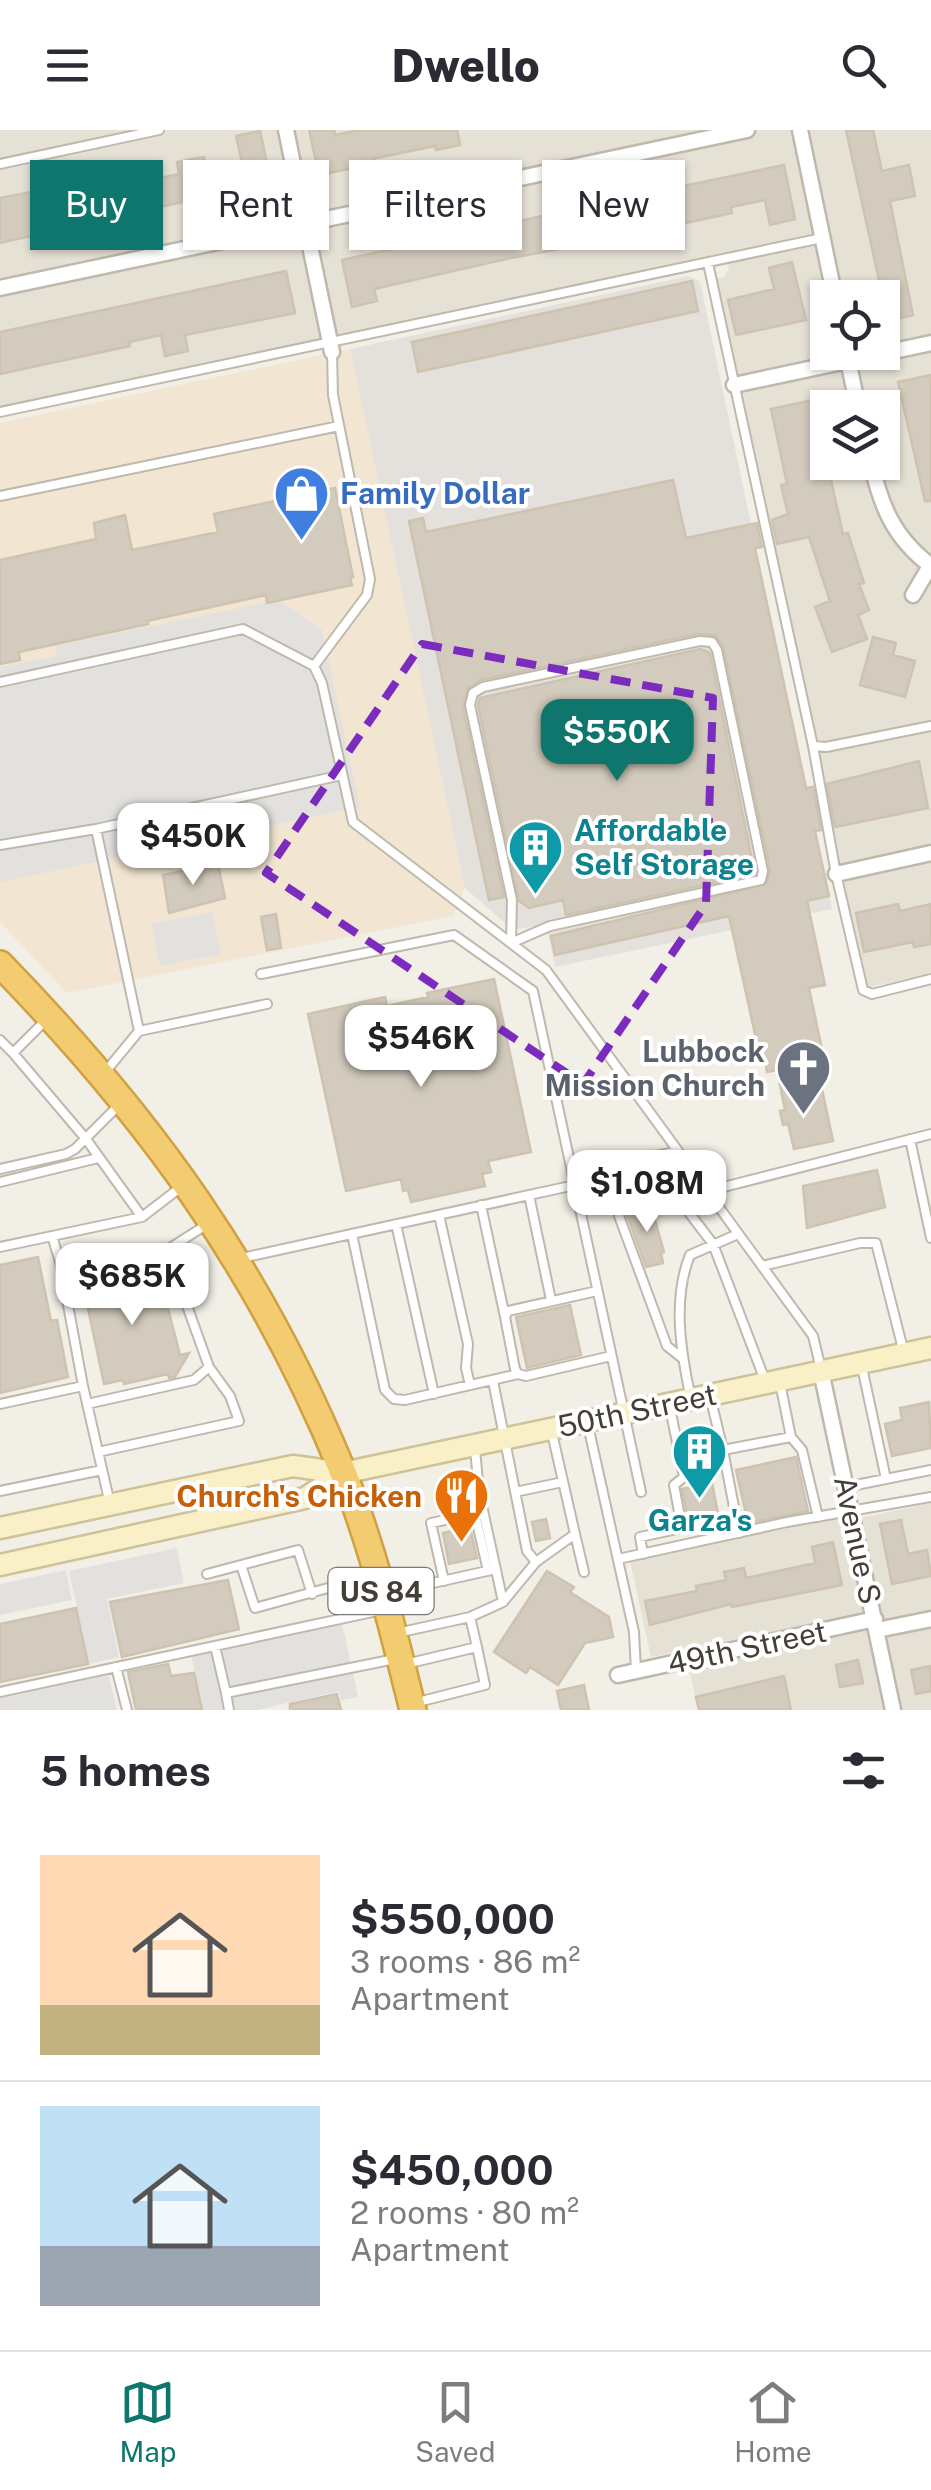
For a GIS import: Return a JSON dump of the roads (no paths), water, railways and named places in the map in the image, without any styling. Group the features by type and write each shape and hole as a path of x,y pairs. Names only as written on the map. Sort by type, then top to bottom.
{"highway":[{"name":"US 84","path":"0,964 103,1074 187,1183 236,1259 290,1356 343,1473 412,1707"}],"main road":[{"name":"50th Street","path":"0,1528 293,1466 343,1473 931,1348"},
{"name":"50th Street","path":"0,1565 305,1498 343,1473"}],"street":[{"path":"286,130 292,160"},
{"path":"329,217 747,130"},
{"path":"800,130 831,280"},
{"path":"0,288 183,248"},
{"path":"311,250 331,348"},
{"path":"900,348 931,343"},
{"path":"734,385 810,366"},
{"path":"875,480 881,506 893,528 930,566 913,596"},
{"path":"836,874 931,853"},
{"name":"Avenue S","path":"821,1371 893,1710"},
{"name":"49th Street","path":"618,1676 876,1624 931,1619"}],"lane":[{"path":"0,164 159,130"},
{"path":"0,412 331,348 822,238"},
{"path":"708,262 813,746 836,874 864,990 872,994 931,979"},
{"path":"314,666 367,595 370,579 333,395 331,348"},
{"path":"0,496 340,426"},
{"path":"0,682 242,629 314,666 322,682 353,822 546,970 813,1336 821,1371"},
{"path":"712,642 717,650 755,834 761,880 550,926 511,943 512,900 470,705 473,693 482,687 682,644 712,642"},
{"path":"813,746 826,747 931,726"},
{"path":"0,845 342,775"},
{"path":"96,828 139,1031"},
{"path":"261,974 454,935 533,992 641,1492"},
{"path":"103,1074 139,1031 268,1004"},
{"path":"0,1056 13,1053 51,1016"},
{"path":"0,1040 86,1138 142,1216"},
{"path":"0,1169 66,1154 124,1099"},
{"path":"708,1191 931,1134"},
{"path":"910,1139 931,1238"},
{"path":"572,1174 678,1151"},
{"path":"0,1182 98,1158"},
{"path":"682,1358 668,1346 619,1216 626,1195 652,1180 666,1182 713,1244 773,1381 790,1437 802,1450 818,1517"},
{"path":"0,1247 142,1216 187,1183"},
{"path":"236,1259 574,1185"},
{"path":"529,1195 551,1300"},
{"path":"481,1205 518,1374"},
{"path":"439,1214 468,1344 466,1368 470,1386"},
{"path":"60,1262 111,1250 168,1250 212,1220"},
{"path":"396,1224 434,1394"},
{"path":"352,1234 386,1390 394,1399 406,1400 611,1356"},
{"path":"738,1234 690,1255 681,1277 682,1358 723,1450 740,1532"},
{"path":"52,1236 110,1504"},
{"path":"762,1266 860,1243 876,1244 904,1353"},
{"path":"110,1270 128,1250"},
{"path":"98,1452 240,1421 230,1396 209,1367 168,1250"},
{"path":"63,1280 90,1274"},
{"path":"506,1318 514,1308 597,1291"},
{"path":"861,1362 886,1480"},
{"path":"87,1404 194,1380 209,1367"},
{"path":"493,1381 527,1552 536,1562"},
{"path":"0,1404 83,1386"},
{"path":"669,1403 684,1476 674,1485 682,1528"},
{"path":"587,1421 634,1632 636,1671"},
{"path":"551,1429 584,1572"},
{"path":"723,1450 790,1437"},
{"path":"475,1445 479,1513 502,1602"},
{"path":"0,1491 102,1470"},
{"path":"846,1487 931,1470"},
{"path":"515,1492 563,1482"},
{"path":"618,1560 931,1496"},
{"path":"444,1580 430,1523 479,1513"},
{"path":"643,1554 640,1537 682,1528 704,1541"},
{"path":"0,1692 215,1646 390,1622 470,1618 502,1602 536,1562 576,1534"},
{"path":"207,1574 298,1550 312,1594"},
{"path":"241,1565 255,1608 312,1594 477,1647"},
{"path":"226,1692 390,1622 444,1580 492,1570"},
{"path":"412,1707 485,1686 470,1618"},
{"path":"215,1646 229,1710"},
{"path":"116,1667 126,1710"}],"place":[{"name":"Family Dollar","path":"301,542"},
{"name":"Affordable Self Storage","path":"535,896"},
{"name":"Lubbock Mission Church","path":"804,1117"},
{"name":"Garza's","path":"700,1501"},
{"name":"Church's Chicken","path":"461,1545"}]}
